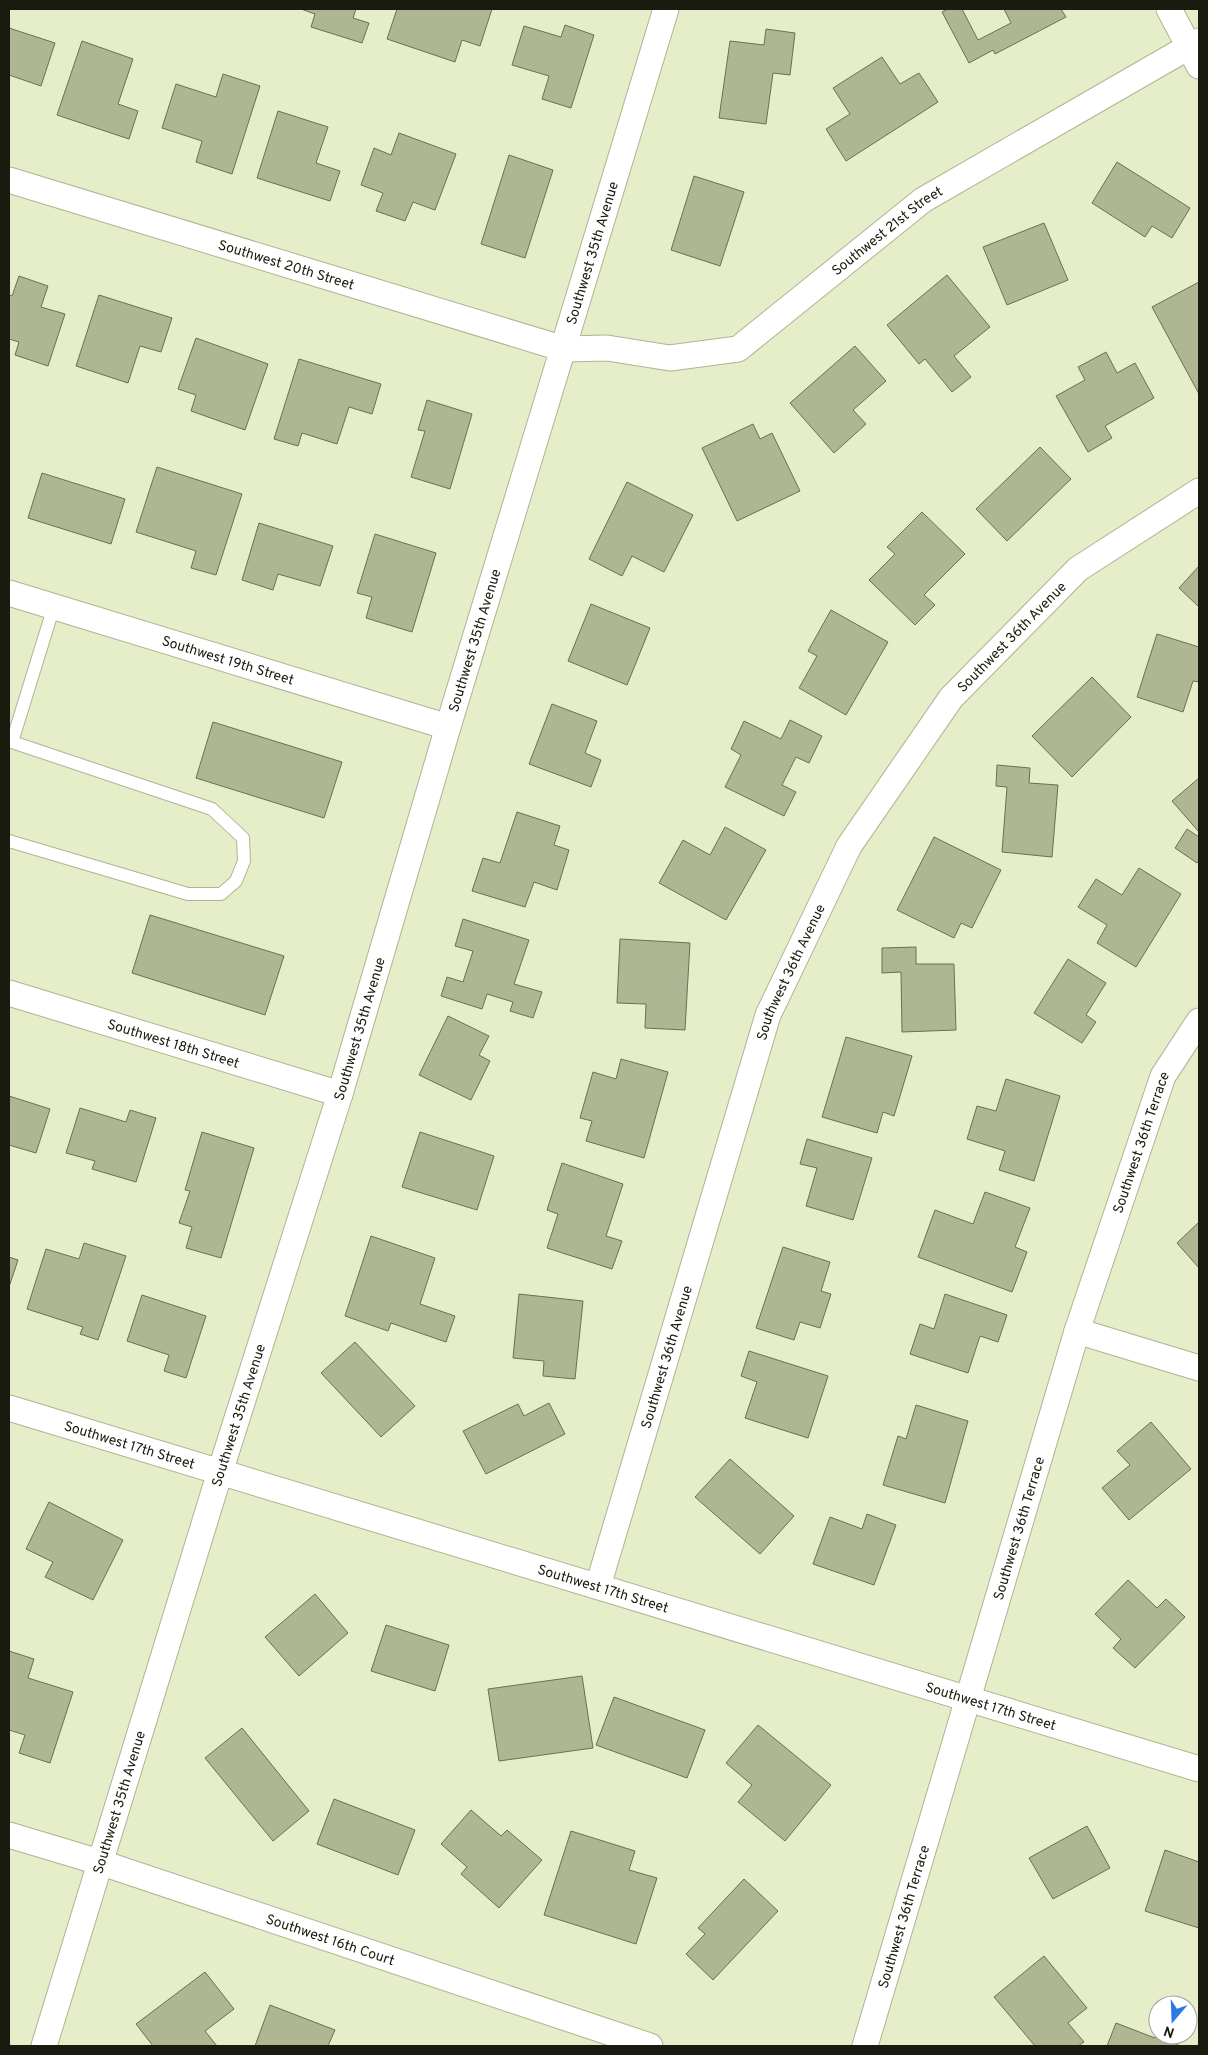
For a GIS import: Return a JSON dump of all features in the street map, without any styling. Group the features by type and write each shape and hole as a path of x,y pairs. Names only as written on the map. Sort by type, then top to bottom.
{"street":[{"name":"Southwest 35th Avenue","path":"44,2046 220,1472 340,1094 448,727 666,9"},
{"path":"1169,9 1196,51"},
{"name":"Southwest 21st Street","path":"564,349 607,348 670,358 738,349 923,200 1196,51"},
{"name":"Southwest 20th Street","path":"9,180 564,349"},
{"name":"Southwest 36th Avenue","path":"598,1586 768,1015 849,846 951,698 1078,568 1199,491"},
{"name":"Southwest 19th Street","path":"9,592 448,727"},
{"name":"Southwest 18th Street","path":"9,994 340,1094"},
{"name":"Southwest 36th Terrace","path":"865,2046 1077,1331 1163,1076 1199,1021"},
{"path":"1077,1331 1199,1368"},
{"name":"Southwest 17th Street","path":"9,1408 968,1698 1199,1770"},
{"name":"Southwest 16th Court","path":"9,1835 99,1862 650,2046"}],"lane":[{"path":"9,841 188,894 221,894 236,881 244,860 243,838 212,809 10,748 54,606"}],"building":[{"path":"301,9 356,9 353,18 369,23 362,43 311,27 315,14"},
{"path":"397,9 492,9 480,46 462,40 455,62 387,39"},
{"path":"948,9 962,9 978,40 1011,23 1004,9 1061,9 1066,17 995,54 993,50 969,63 942,12"},
{"path":"565,25 594,35 571,108 542,99 549,76 512,65 524,26 561,37"},
{"path":"9,28 55,43 41,86 9,75"},
{"path":"766,29 795,33 790,75 773,73 766,124 719,118 730,41 764,45"},
{"path":"82,41 133,59 118,104 138,111 129,139 57,115"},
{"path":"882,57 900,84 919,73 938,102 846,161 826,129 850,114 833,88"},
{"path":"223,74 260,86 232,174 196,162 202,141 162,128 176,84 216,97"},
{"path":"278,111 328,127 316,163 340,171 330,201 257,178"},
{"path":"399,133 456,154 435,210 413,202 405,221 376,211 383,193 361,185 374,148 391,155"},
{"path":"509,155 553,170 525,258 481,244"},
{"path":"1117,162 1190,208 1172,238 1152,226 1145,237 1092,203"},
{"path":"694,176 744,192 720,266 671,250"},
{"path":"1044,223 1068,280 1007,305 983,247"},
{"path":"947,275 990,327 954,356 971,377 952,392 925,359 919,364 887,325"},
{"path":"19,276 48,286 41,307 65,314 48,366 15,355 19,342 9,339 9,295 12,296"},
{"path":"1199,282 1199,394 1152,307"},
{"path":"99,295 172,318 161,352 140,346 128,383 76,366"},
{"path":"196,338 268,364 245,430 191,411 196,395 178,389"},
{"path":"855,346 886,381 853,410 866,424 834,453 790,403"},
{"path":"1106,352 1117,373 1135,363 1154,398 1105,426 1112,438 1088,452 1056,396 1085,380 1078,367"},
{"path":"299,359 381,384 372,414 349,407 337,444 302,433 298,446 274,439"},
{"path":"427,400 472,414 450,489 411,477 425,431 418,430"},
{"path":"753,424 760,439 772,433 800,491 737,521 702,448"},
{"path":"1040,447 1071,479 1007,541 976,509"},
{"path":"157,467 242,494 216,575 191,568 196,551 136,532"},
{"path":"42,473 125,499 111,544 28,518"},
{"path":"627,482 693,515 664,572 632,556 622,576 589,559"},
{"path":"922,512 965,554 924,595 935,605 915,625 869,580 895,554 887,547"},
{"path":"259,523 333,546 320,586 278,574 273,590 242,580"},
{"path":"375,534 436,553 412,632 366,618 372,597 357,593"},
{"path":"1199,566 1199,607 1179,588"},
{"path":"591,604 650,628 627,685 568,661"},
{"path":"831,610 888,642 846,715 799,688 817,656 808,651"},
{"path":"1157,634 1199,647 1199,682 1193,681 1183,712 1137,697"},
{"path":"1092,677 1131,717 1072,777 1032,736"},
{"path":"552,704 597,721 585,753 601,760 591,787 529,764"},
{"path":"790,720 822,736 809,763 796,757 782,785 796,792 784,816 725,787 741,755 731,749 744,721 781,739"},
{"path":"213,722 342,762 324,818 196,778"},
{"path":"997,765 1030,768 1029,783 1058,785 1052,857 1002,852 1007,787 996,786"},
{"path":"1199,778 1199,832 1172,801"},
{"path":"517,812 560,826 554,845 569,850 557,890 534,882 525,907 472,891 483,858 500,863"},
{"path":"725,827 766,850 726,920 659,883 683,840 710,855"},
{"path":"1187,829 1199,837 1199,860 1197,863 1175,848"},
{"path":"934,837 1001,870 972,928 961,923 954,938 897,910"},
{"path":"1139,868 1181,894 1136,967 1097,943 1107,925 1078,907 1096,879 1122,895"},
{"path":"150,915 284,956 265,1015 132,973"},
{"path":"463,919 529,940 514,984 542,992 533,1018 510,1011 513,1002 487,994 482,1009 441,996 447,977 463,982 473,951 455,946"},
{"path":"620,939 690,943 685,1030 645,1028 646,1004 617,1003"},
{"path":"916,947 916,964 954,964 956,1030 902,1032 901,972 882,973 882,948"},
{"path":"1068,959 1106,983 1086,1015 1096,1022 1082,1043 1034,1013"},
{"path":"448,1016 489,1036 479,1055 490,1061 471,1100 419,1075"},
{"path":"846,1037 912,1056 894,1116 883,1112 877,1133 822,1117"},
{"path":"621,1059 668,1072 644,1158 586,1141 592,1121 580,1118 593,1072 616,1079"},
{"path":"1006,1079 1060,1096 1034,1181 999,1170 1005,1151 967,1139 977,1106 996,1111"},
{"path":"9,1096 50,1109 36,1153 9,1145"},
{"path":"80,1108 126,1122 130,1110 156,1118 136,1182 92,1169 95,1161 66,1153"},
{"path":"202,1132 254,1148 221,1258 186,1248 192,1227 179,1223 190,1191 185,1190"},
{"path":"420,1132 494,1156 477,1210 402,1187"},
{"path":"807,1139 872,1158 853,1220 806,1206 817,1168 800,1164"},
{"path":"562,1163 623,1184 606,1236 622,1241 612,1269 547,1248 558,1214 547,1210"},
{"path":"985,1192 1030,1208 1015,1247 1027,1252 1012,1292 918,1257 935,1210 973,1224"},
{"path":"1199,1222 1199,1268 1177,1243"},
{"path":"371,1236 435,1258 420,1304 455,1316 446,1342 391,1323 388,1331 345,1316"},
{"path":"84,1243 126,1256 98,1340 80,1334 83,1327 27,1309 46,1249 79,1259"},
{"path":"783,1247 830,1262 821,1291 831,1294 820,1328 800,1322 794,1340 756,1328"},
{"path":"9,1257 18,1260 9,1287"},
{"path":"519,1294 583,1301 575,1379 543,1376 544,1361 513,1358"},
{"path":"945,1294 1007,1315 998,1342 980,1336 968,1373 910,1354 920,1324 934,1329"},
{"path":"142,1295 206,1316 186,1378 164,1371 169,1355 127,1341"},
{"path":"355,1342 415,1406 381,1437 321,1373"},
{"path":"749,1351 828,1376 808,1438 745,1418 757,1382 741,1376"},
{"path":"549,1403 565,1434 486,1474 463,1431 518,1404 524,1416"},
{"path":"916,1405 968,1421 945,1503 883,1485 898,1436 906,1439"},
{"path":"1151,1422 1191,1469 1129,1520 1102,1488 1130,1465 1117,1451"},
{"path":"730,1459 794,1516 760,1554 695,1497"},
{"path":"49,1502 123,1540 93,1600 45,1577 53,1562 26,1549"},
{"path":"867,1514 896,1525 874,1585 813,1564 830,1517 862,1529"},
{"path":"1128,1580 1157,1608 1166,1599 1185,1617 1135,1668 1113,1648 1121,1639 1095,1614"},
{"path":"315,1594 348,1633 299,1676 265,1637"},
{"path":"386,1625 449,1645 435,1691 371,1671"},
{"path":"9,1651 34,1659 28,1678 73,1692 50,1763 19,1753 25,1735 9,1730"},
{"path":"582,1676 593,1748 499,1761 488,1689"},
{"path":"614,1697 705,1730 687,1778 596,1745"},
{"path":"758,1725 831,1785 785,1841 738,1802 752,1785 726,1763"},
{"path":"242,1728 309,1811 273,1841 205,1758"},
{"path":"334,1799 415,1830 398,1875 317,1844"},
{"path":"471,1810 501,1836 507,1830 542,1860 499,1908 461,1874 467,1867 441,1844"},
{"path":"1087,1826 1110,1868 1053,1899 1029,1858"},
{"path":"571,1831 635,1851 629,1870 657,1878 636,1944 544,1915"},
{"path":"1165,1850 1199,1862 1199,1928 1145,1911"},
{"path":"744,1879 778,1911 713,1980 686,1954 705,1934 698,1928"},
{"path":"1044,1956 1087,2008 1068,2023 1084,2042 1078,2046 1035,2046 994,1997"},
{"path":"205,1972 234,2009 205,2031 217,2046 153,2046 136,2024"},
{"path":"270,2005 335,2030 328,2046 255,2046"},
{"path":"1116,2023 1148,2035 1148,2045 1177,2045 1177,2046 1107,2046"}]}
